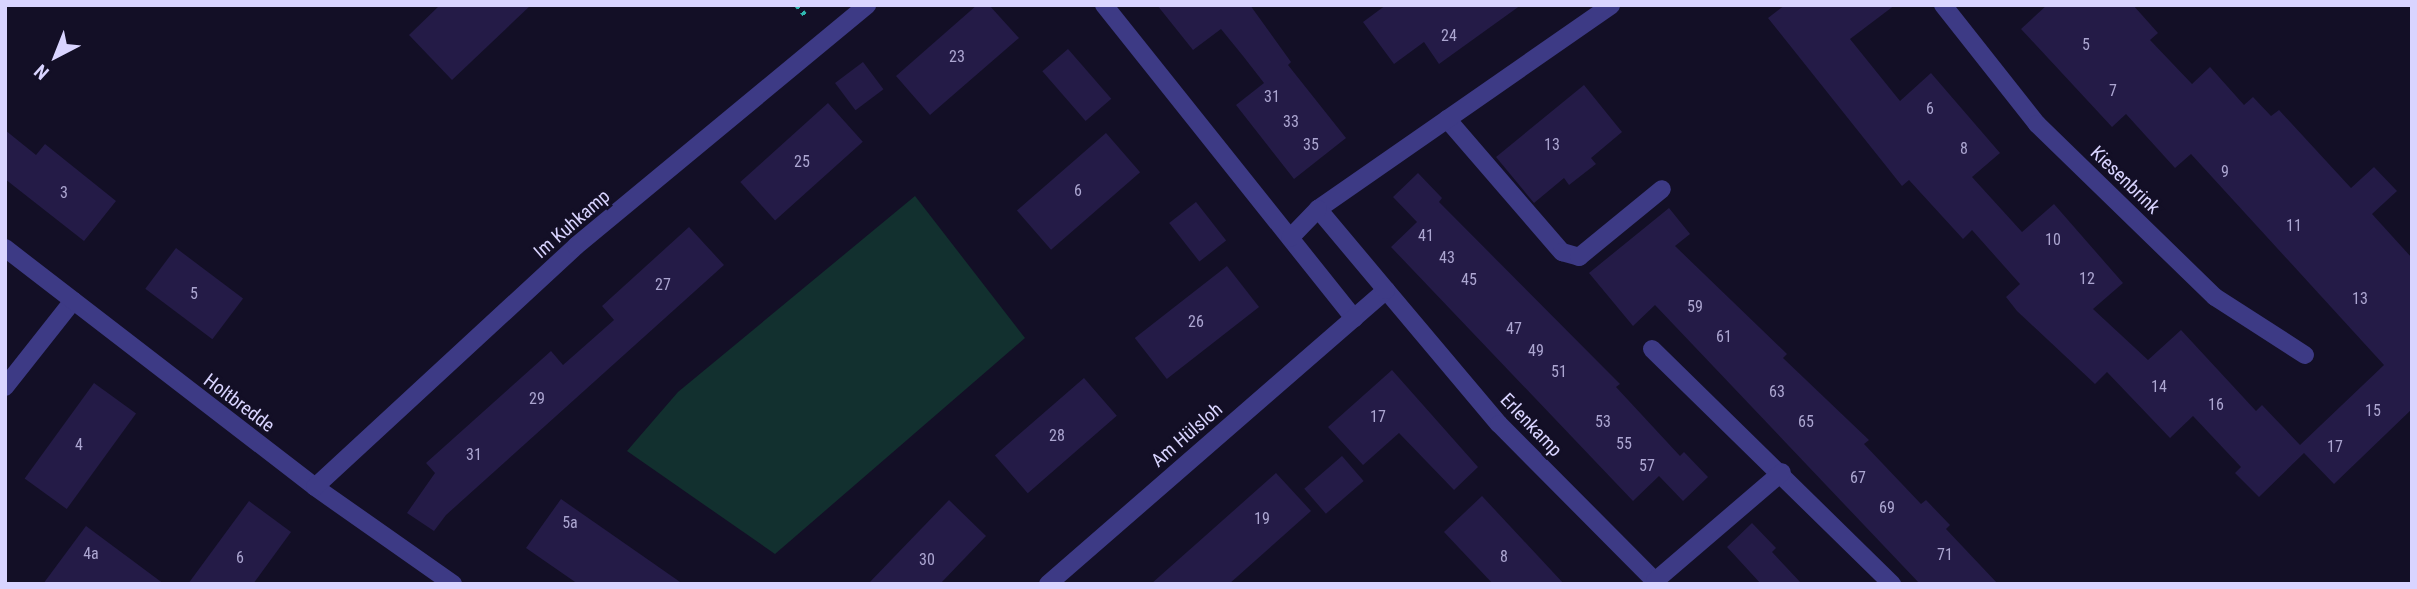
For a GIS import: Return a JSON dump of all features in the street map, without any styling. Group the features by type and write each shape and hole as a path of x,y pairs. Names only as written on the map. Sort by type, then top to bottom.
{"street":[{"name":"Im Kuhkamp","path":"316,487 576,246 867,5"},
{"path":"1104,5 1354,318 1386,290"},
{"path":"1290,238 1318,209 1611,5"},
{"name":"Kiesenbrink","path":"1943,5 2037,124 2205,288 2305,355"},
{"path":"1447,119 1562,252 1579,257 1662,189"},
{"name":"Erlenkamp","path":"1318,209 1499,424 1657,583 1782,472"},
{"name":"Holtbredde","path":"5,248 316,487 453,584"},
{"path":"5,387 74,301"},
{"name":"Am Hülsloh","path":"1048,584 1354,318"},
{"path":"1652,349 1782,472 1892,584"}],"green space":[{"path":"915,196 1025,338 775,554 627,451 678,392"}],"building":[{"path":"440,5 531,5 452,80 409,35"},
{"path":"977,5 989,5 1019,38 930,115 896,76"},
{"path":"1157,5 1250,5 1291,62 1288,65 1346,138 1294,179 1236,105 1264,83 1243,56 1221,29 1193,50"},
{"path":"1386,5 1521,5 1439,64 1424,42 1394,64 1363,22"},
{"path":"1785,5 1895,5 1850,39 1900,101 1931,73 2000,153 1972,177 2022,232 2054,204 2123,283 2093,309 2148,360 2181,330 2256,411 2262,405 2300,445 2384,365 2191,154 2175,168 2126,114 2112,127 2021,29 2047,5 2133,5 2158,33 2150,40 2192,84 2210,67 2244,105 2253,97 2271,116 2279,110 2351,188 2374,167 2397,191 2372,214 2412,258 2412,409 2334,484 2304,453 2259,497 2235,473 2241,467 2193,416 2170,438 2107,372 2095,384 2017,311 2006,297 2020,284 1972,230 1963,239 1909,180 1902,186 1768,18"},
{"path":"1068,49 1111,99 1086,121 1042,71"},
{"path":"863,62 883,89 856,110 835,83"},
{"path":"1584,85 1622,132 1591,158 1596,164 1569,185 1564,178 1534,203 1496,157"},
{"path":"828,103 863,142 775,221 740,182"},
{"path":"5,130 36,155 45,144 116,201 84,241 5,179"},
{"path":"1106,133 1140,172 1051,250 1017,210"},
{"path":"1418,173 1442,198 1439,202 1620,384 1616,387 1680,456 1684,452 1708,477 1683,501 1659,476 1633,501 1391,247 1417,222 1393,197"},
{"path":"1196,202 1226,241 1199,262 1169,223"},
{"path":"1669,208 1690,234 1675,246 1787,354 1783,358 1869,440 1864,444 1921,504 1926,500 1950,525 1946,529 1998,584 1920,584 1655,305 1633,326 1589,273"},
{"path":"689,227 724,265 446,515 434,531 407,513 435,473 426,463 551,351 563,365 614,320 602,306"},
{"path":"176,248 243,299 212,339 145,289"},
{"path":"1227,266 1259,307 1167,379 1135,338"},
{"path":"1392,370 1478,467 1454,490 1399,433 1363,465 1328,427"},
{"path":"1084,378 1117,416 1028,493 995,455"},
{"path":"94,383 136,414 67,509 25,478"},
{"path":"1342,456 1364,481 1326,514 1304,489"},
{"path":"1276,473 1311,511 1229,584 1151,584"},
{"path":"1482,496 1564,584 1493,584 1444,532"},
{"path":"561,499 683,584 578,584 526,548"},
{"path":"949,500 986,536 940,584 868,584"},
{"path":"249,501 291,532 253,584 188,584"},
{"path":"1752,523 1776,548 1772,552 1802,584 1761,584 1727,547"},
{"path":"86,526 164,584 43,584"}]}
